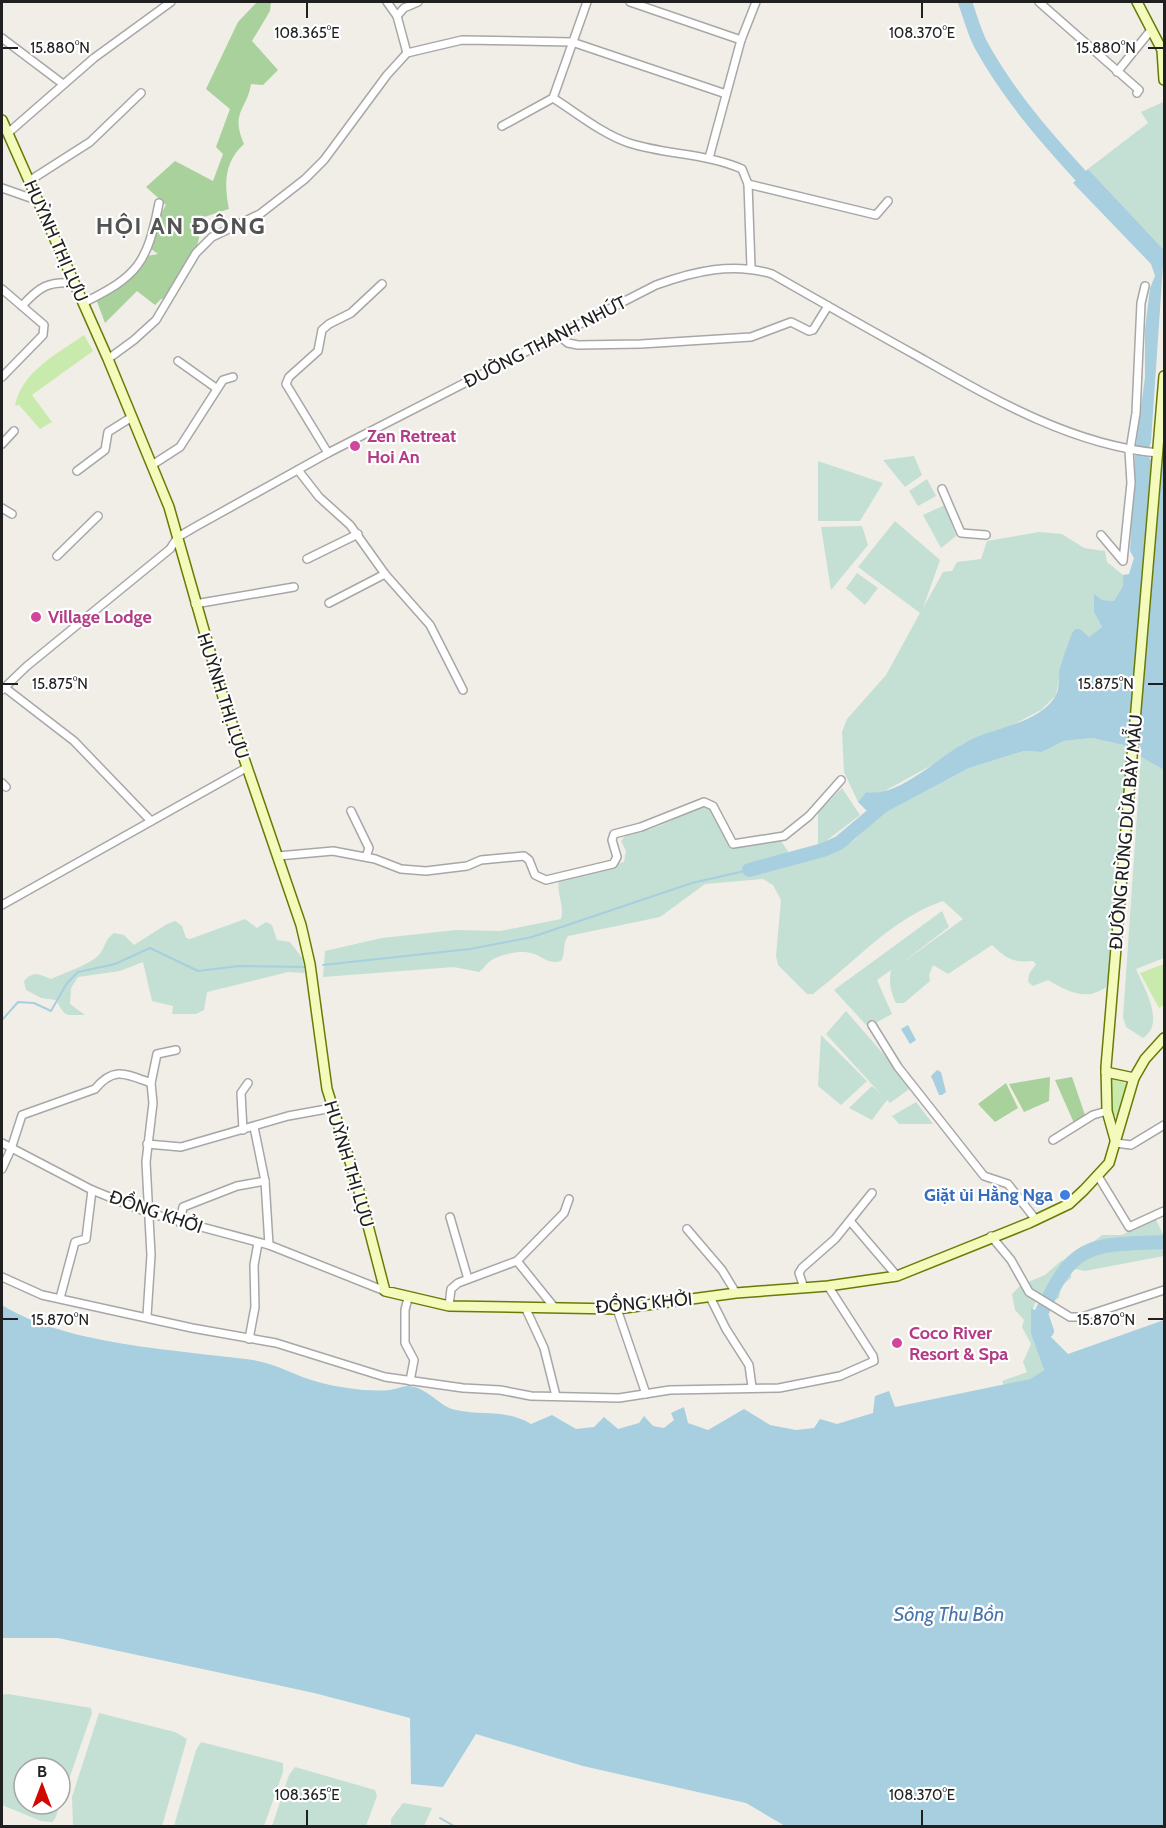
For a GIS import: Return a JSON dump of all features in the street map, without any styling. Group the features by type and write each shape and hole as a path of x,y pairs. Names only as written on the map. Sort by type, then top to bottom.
{"street":[{"path":"8,133 63,84 149,15 171,2"},
{"path":"387,2 398,16 407,53"},
{"path":"398,16 404,8 418,2"},
{"path":"502,126 553,98 587,2"},
{"path":"630,2 741,40"},
{"path":"709,158 741,40 756,2"},
{"path":"1039,2 1092,46 1117,72 1139,90 1137,93"},
{"path":"1137,2 1162,50 1164,80"},
{"path":"1117,72 1151,30"},
{"path":"2,38 63,84"},
{"path":"108,359 156,320 196,253 212,237 260,214 305,179 324,160 387,75 407,53 462,40 572,42 726,94"},
{"path":"29,181 90,142 141,93"},
{"path":"553,98 629,143 709,158 742,169 748,184 751,267"},
{"name":"HUỲNH THỊ LỰU","path":"2,120 108,359 152,465 178,537 195,604 246,768 278,856 308,954 323,1069 332,1108 358,1186 385,1291"},
{"path":"748,184 876,215 888,201"},
{"path":"2,188 39,201"},
{"path":"82,303 116,287 136,268 149,248 159,203"},
{"name":"ĐƯỜNG THANH NHỨT","path":"3,689 170,549 178,537 328,453 558,335 672,279 702,271 751,267 772,274 995,399 1053,426 1131,450 1156,453"},
{"path":"22,306 37,289 46,284 74,283"},
{"path":"328,453 286,384 289,377 318,351 322,330 328,324 351,313 382,284"},
{"path":"1101,535 1123,561 1136,413 1141,303 1145,286"},
{"path":"2,289 44,323 43,335 2,377"},
{"path":"558,335 573,344 616,346 751,337 791,322 808,331 813,330 828,306"},
{"path":"178,361 216,388"},
{"name":"ĐƯỜNG RỪNG DỪA BẢY MẪU","path":"1116,1143 1107,1110 1106,1072 1164,376"},
{"path":"152,465 180,447 216,388 223,380 233,377"},
{"path":"77,471 105,450 108,432 132,417"},
{"path":"2,444 14,431"},
{"path":"298,470 319,497 358,534 385,574 430,625 463,690"},
{"path":"942,489 961,533 986,536"},
{"path":"2,507 12,514"},
{"path":"57,556 98,516"},
{"path":"306,558 358,534"},
{"path":"329,603 385,574"},
{"path":"195,604 294,587"},
{"path":"3,689 74,741 152,821"},
{"path":"2,905 246,768"},
{"path":"278,856 324,850 366,857 401,869 426,871 467,866 481,860 524,856 530,860 535,875 546,880 613,864 617,859 612,841 614,834 641,827 704,802 713,806 733,844 782,837 809,816 841,780"},
{"path":"351,811 369,848 366,857"},
{"path":"872,1025 898,1067 984,1176 1008,1184 1036,1220"},
{"name":"ĐỒNG KHỞI","path":"2,1143 92,1190 148,1213 269,1245 408,1298 449,1306 617,1309 736,1293 828,1286 897,1275 1036,1220 1068,1204 1109,1163 1134,1078 1145,1059 1164,1038"},
{"path":"147,1316 152,1255 148,1213 147,1144 153,1103 151,1083 156,1054 176,1050"},
{"path":"2,1168 22,1115 95,1089 103,1079 122,1072 151,1083"},
{"path":"1106,1072 1134,1078"},
{"path":"243,1130 241,1093 248,1083"},
{"path":"147,1144 182,1147 288,1116 332,1108"},
{"path":"1053,1140 1093,1115 1107,1110"},
{"path":"1116,1143 1131,1145 1164,1125"},
{"path":"254,1127 265,1180 269,1245"},
{"path":"1098,1176 1129,1227 1135,1227 1164,1211"},
{"path":"180,1223 183,1207 237,1186 265,1180"},
{"path":"60,1298 70,1252 75,1242 86,1239 89,1232 92,1190"},
{"path":"804,1288 799,1273 801,1268 817,1257 872,1193"},
{"path":"449,1306 451,1289 468,1279 517,1261 564,1213 569,1199"},
{"path":"450,1217 468,1279"},
{"path":"850,1221 897,1275"},
{"path":"687,1229 722,1270 736,1293"},
{"path":"991,1236 1011,1260 1029,1292 1070,1317 1082,1317 1164,1290"},
{"path":"249,1339 255,1307 254,1265 258,1243"},
{"path":"517,1261 542,1288 554,1307"},
{"path":"2,1277 24,1289 276,1343 377,1375 531,1396 619,1398 670,1390 779,1388 832,1378 874,1361 872,1354 828,1286"},
{"path":"710,1297 726,1329 749,1365 752,1387"},
{"path":"408,1298 405,1310 405,1342 414,1360 410,1381"},
{"path":"525,1307 542,1344 556,1396"},
{"path":"617,1309 646,1394"}],"green space":[{"path":"257,2 271,2 270,11 252,41 278,70 263,85 251,84 241,112 239,125 244,144 233,158 227,174 226,191 229,209 204,217 197,246 166,298 161,299 155,305 137,291 105,323 95,296 134,272 147,256 158,254 151,249 152,229 166,205 146,187 175,161 213,181 223,154 216,147 230,109 206,89 238,22"},
{"path":"1163,102 1164,250 1088,169 1148,123 1141,112"},
{"path":"84,335 93,351 32,395 52,422 40,429 19,405 15,406 19,394 32,374"},
{"path":"914,456 922,475 905,487 883,460"},
{"path":"818,461 883,483 860,521 818,521"},
{"path":"927,479 936,496 918,506 909,491"},
{"path":"945,505 956,536 941,548 923,515"},
{"path":"895,521 940,560 923,608 943,572 952,571 957,562 981,559 987,541 1039,532 1062,534 1084,548 1105,551 1107,562 1123,575 1123,586 1114,601 1101,600 1094,595 1094,612 1102,627 1089,637 1075,629 1062,661 1056,695 1041,710 1005,729 964,743 943,759 879,794 866,792 858,802 844,772 842,732 847,719 886,675 920,613 858,567"},
{"path":"862,526 868,545 831,590 821,527"},
{"path":"857,573 878,588 865,605 846,588"},
{"path":"1092,738 1128,746 1109,972 1106,987 1091,994 1069,991 1048,980 1033,986 1028,982 1029,974 1036,964 1033,961 1011,959 992,945 948,974 933,965 929,975 930,981 904,1003 896,1003 894,999 890,979 891,970 877,980 892,1014 868,1027 834,990 942,911 949,927 899,965 963,919 943,901 924,909 891,929 813,994 807,994 778,965 776,956 781,900 773,885 763,879 705,884 660,917 568,936 561,961 552,962 534,954 520,952 497,957 479,972 454,967 323,977 325,951 382,938 456,930 500,931 561,919 559,880 624,862 626,851 621,841 628,832 648,830 707,803 715,805 732,843 779,838 795,862 821,856 854,840 881,815 969,768 1024,751 1042,752 1064,741"},
{"path":"1141,757 1164,770 1164,958 1136,969 1148,995 1153,1015 1150,1032 1143,1038 1126,1027 1123,1017"},
{"path":"842,788 860,815 818,847 818,812"},
{"path":"245,919 257,928 266,922 272,925 277,940 290,942 303,959 305,973 288,972 207,992 204,1010 196,1014 172,1014 173,1006 152,1001 143,962 120,971 78,977 71,988 70,1004 85,1015 67,1015 56,1000 41,998 26,990 24,981 31,975 37,974 51,979 94,959 114,933 124,935 134,945 175,921 182,926 186,938 190,939"},
{"path":"1164,964 1164,1005 1159,1008 1140,973"},
{"path":"846,1011 912,1087 890,1103 887,1100 872,1120 849,1108 872,1086 880,1093 826,1034"},
{"path":"821,1035 867,1081 841,1105 818,1086"},
{"path":"1050,1077 1049,1101 1024,1112 1009,1084"},
{"path":"1072,1077 1086,1118 1074,1123 1055,1080"},
{"path":"1110,1078 1128,1084 1117,1116 1111,1115"},
{"path":"1006,1083 1018,1108 995,1122 978,1104"},
{"path":"916,1102 933,1124 899,1124 892,1116"},
{"path":"1153,1219 1156,1220 1164,1236 1164,1256 1085,1271 1075,1269 1071,1271 1071,1278 1061,1286 1059,1298 1054,1301 1039,1296 1034,1306 1032,1324 1044,1370 1030,1379 1004,1385 1002,1381 1027,1372 1023,1362 1031,1344 1022,1327 1024,1320 1015,1310 1012,1294 1021,1285 1045,1275 1061,1261 1081,1252 1102,1235 1122,1235"},
{"path":"8,1694 91,1708 92,1713 72,1770 72,1756 12,1756 12,1809 2,1805 2,1695"},
{"path":"99,1713 175,1732 187,1739 162,1826 73,1826 72,1797"},
{"path":"201,1742 283,1763 283,1772 264,1826 174,1826 196,1750"},
{"path":"295,1767 375,1790 377,1796 366,1826 272,1826 289,1775"},
{"path":"403,1803 432,1808 424,1826 391,1826 391,1819"},
{"path":"29,1816 56,1816 52,1822"}],"water":[{"path":"1088,169 1164,250 1151,442 1147,454 1151,460 1128,746 1092,738 1064,741 1042,752 1024,751 969,768 881,815 871,815 858,802 866,792 891,789 904,783 963,744 1026,719 1048,705 1057,692 1060,668 1072,633 1075,629 1080,629 1089,637 1102,627 1094,612 1094,594 1102,600 1114,601 1123,586 1123,575 1129,574 1134,558 1130,551 1135,452 1145,377 1145,329 1150,288 1155,276 1151,264 1073,183"},
{"path":"1164,447 1164,770 1141,757 1141,748 1138,744"},
{"path":"908,1025 916,1040 910,1044 901,1029"},
{"path":"937,1070 941,1072 946,1092 942,1095 939,1095 931,1076"},
{"name":"Sông Thu Bồn","path":"2,1305 57,1329 89,1337 157,1349 253,1360 345,1388 390,1390 406,1386 415,1387 456,1410 513,1416 531,1424 552,1415 576,1429 594,1427 604,1417 618,1429 639,1423 644,1416 653,1426 664,1428 674,1420 671,1413 684,1407 688,1423 708,1430 744,1409 770,1425 796,1430 814,1428 820,1419 837,1424 873,1413 875,1396 889,1391 895,1407 1030,1379 1044,1370 1031,1333 1031,1308 1050,1319 1049,1335 1068,1354 1164,1320 1164,1826 785,1826 746,1803 583,1766 476,1734 443,1787 411,1784 410,1718 314,1693 58,1638 2,1638"}],"waterway":[{"path":"965,2 979,40 1005,84 1047,138 1093,189"},
{"path":"749,870 823,850 839,843 884,805"},
{"path":"323,965 470,949 532,937 692,883 749,870"},
{"path":"3,1019 18,1002 34,1003 51,1011 67,983 78,972 115,964 150,948 198,971 239,966 305,967"},
{"path":"1047,1331 1041,1314 1052,1290 1074,1260 1101,1247 1164,1242"},
{"path":"440,1818 454,1826"}],"place":[{"name":"Zen Retreat Hoi An","path":"355,446"},
{"name":"Village Lodge","path":"36,617"},
{"name":"Giặt ủi Hằng Nga","path":"1065,1195"},
{"name":"Coco River Resort & Spa","path":"897,1343"}],"district":[{"name":"HỘI AN ĐÔNG","path":"181,225"}]}
